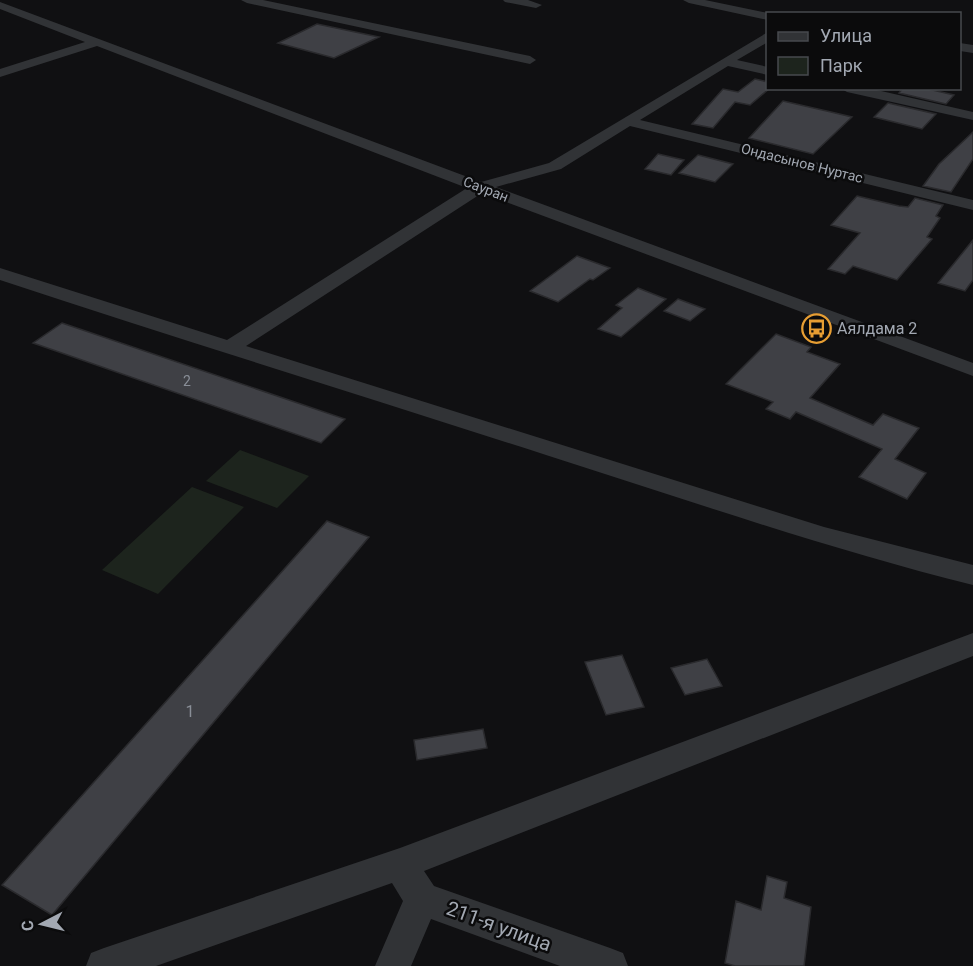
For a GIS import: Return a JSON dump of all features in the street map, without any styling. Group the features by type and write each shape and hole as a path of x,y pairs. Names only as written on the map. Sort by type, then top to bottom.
{"street":[{"path":"247,0 530,60"},
{"path":"509,0 536,5"},
{"path":"689,0 766,17"},
{"path":"4,9 33,3"},
{"name":"Сауран","path":"4,9 973,370"},
{"path":"228,349 480,187 555,166 766,37"},
{"path":"0,73 97,42"},
{"path":"726,62 766,71"},
{"path":"856,90 973,116"},
{"name":"Ондасынов Нуртас","path":"630,122 973,204"},
{"path":"0,274 228,349 393,398 917,563 973,575"},
{"path":"104,966 400,864 973,644"},
{"path":"393,966 422,899 400,864"},
{"name":"211-я улица","path":"422,899 610,966"}],"green space":[{"path":"240,450 309,476 277,508 206,481"},
{"path":"192,487 244,507 158,594 102,570"}],"building":[{"path":"317,24 379,37 334,58 278,43"},
{"path":"755,79 766,82 768,90 750,105 735,102 713,128 692,124 723,89 738,92"},
{"path":"901,90 933,90 954,95 946,104 899,93"},
{"path":"783,101 852,117 813,154 749,138"},
{"path":"888,103 936,114 922,129 874,117"},
{"path":"973,132 973,159 951,192 923,186 939,164"},
{"path":"658,154 684,160 671,175 645,169"},
{"path":"698,155 733,164 715,182 679,173"},
{"path":"857,196 908,207 915,198 943,205 936,216 940,218 927,237 932,239 897,280 853,266 845,274 828,269 860,233 831,225"},
{"path":"973,240 973,280 965,291 938,283"},
{"path":"577,256 610,268 558,302 530,291"},
{"path":"638,288 666,299 621,337 598,329 622,308 616,305"},
{"path":"678,299 705,309 690,321 664,311"},
{"path":"62,323 345,419 321,443 33,343"},
{"path":"776,334 811,347 807,352 840,364 810,398 873,425 883,414 919,428 895,459 926,473 907,499 859,477 882,449 796,412 790,419 766,409 773,402 726,384"},
{"path":"327,521 369,537 52,915 2,885"},
{"path":"622,655 644,707 606,715 585,662"},
{"path":"707,659 722,686 685,695 671,668"},
{"path":"483,729 487,748 417,760 414,740"},
{"path":"767,876 787,882 784,898 811,907 804,966 735,966 725,963 736,901 761,910"}],"place":[{"name":"Аялдама 2","path":"816,328"}]}
